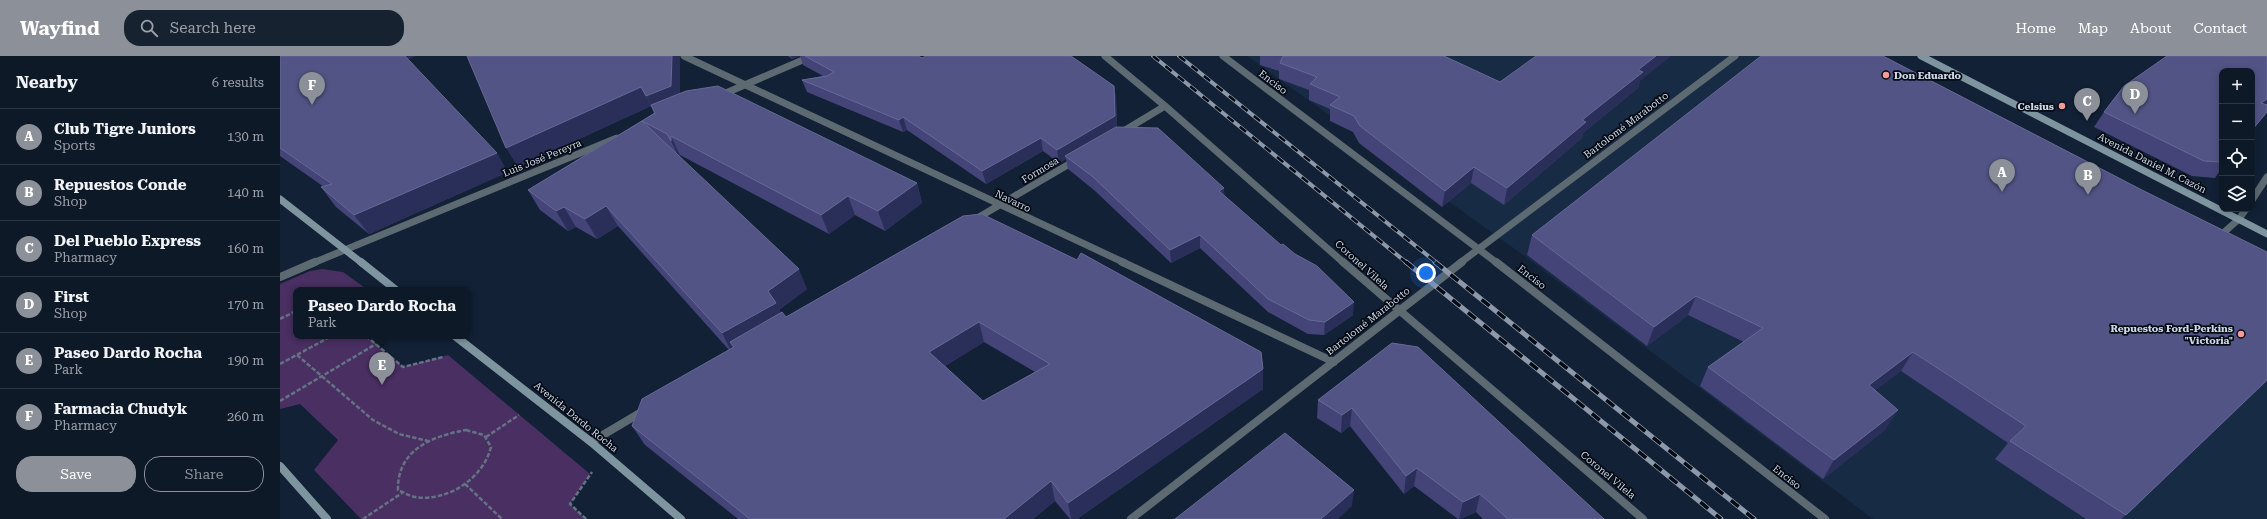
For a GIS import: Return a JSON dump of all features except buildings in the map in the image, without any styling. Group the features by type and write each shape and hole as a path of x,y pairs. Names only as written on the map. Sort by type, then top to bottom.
{"main road":[{"name":"Avenida Daniel M. Cazón","path":"1920,56 2267,234"},
{"path":"280,199 392,287"},
{"name":"Avenida Dardo Rocha","path":"459,339 591,442 680,519"},
{"path":"280,466 327,519"}],"street":[{"name":"Navarro","path":"684,56 999,206 1334,362"},
{"path":"709,100 812,56"},
{"name":"Coronel Vilela","path":"1105,56 1165,106 1399,312 1642,519"},
{"name":"Enciso","path":"1222,56 1479,249 1825,519"},
{"name":"Bartolomé Marabotto","path":"1132,519 1479,249 1735,56"},
{"path":"1112,138 1165,106"},
{"name":"Luis José Pereyra","path":"280,278 344,250 621,136"},
{"name":"Formosa","path":"964,226 1086,154"},
{"path":"2255,196 2267,178"},
{"path":"2221,235 2239,219 2244,212"},
{"path":"591,442 653,406"}],"path":[{"path":"280,319 293,312"},
{"path":"280,364 326,339"},
{"path":"370,339 403,367 473,350"},
{"path":"280,401 376,344"},
{"path":"297,355 373,420 400,434 428,441"},
{"path":"486,437 539,401"},
{"path":"466,430 486,437 490,445 489,454 485,464 465,484 450,492 434,497 418,499 398,490 396,480 399,468 407,457 428,441 450,432 466,430"},
{"path":"586,519 570,504 604,454"},
{"path":"465,484 502,519"},
{"path":"363,519 402,493"}],"shaded area":[{"path":"1247,56 1845,56 2267,282 2267,519 1873,519 1523,255"},
{"path":"322,269 343,272 364,287 293,287 293,339 370,339 403,367 448,355 590,474 570,504 586,519 361,519 314,470 338,440 300,404 280,409 280,284 310,271"}],"railway":[{"path":"1153,56 1407,263"},
{"path":"1179,56 1437,263"},
{"path":"1406,262 1721,519"},
{"path":"1435,262 1754,519"}],"place":[{"name":"Don Eduardo","path":"1886,75"},
{"name":"Farmacia Chudyk","path":"312,105"},
{"name":"Celsius","path":"2062,106"},
{"name":"First","path":"2135,114"},
{"name":"Del Pueblo Express","path":"2087,121"},
{"name":"Club Tigre Juniors","path":"2002,192"},
{"name":"Repuestos Conde","path":"2088,195"},
{"name":"Repuestos Ford-Perkins \"Victoria\"","path":"2241,334"},
{"name":"Paseo Dardo Rocha","path":"382,385"}]}
